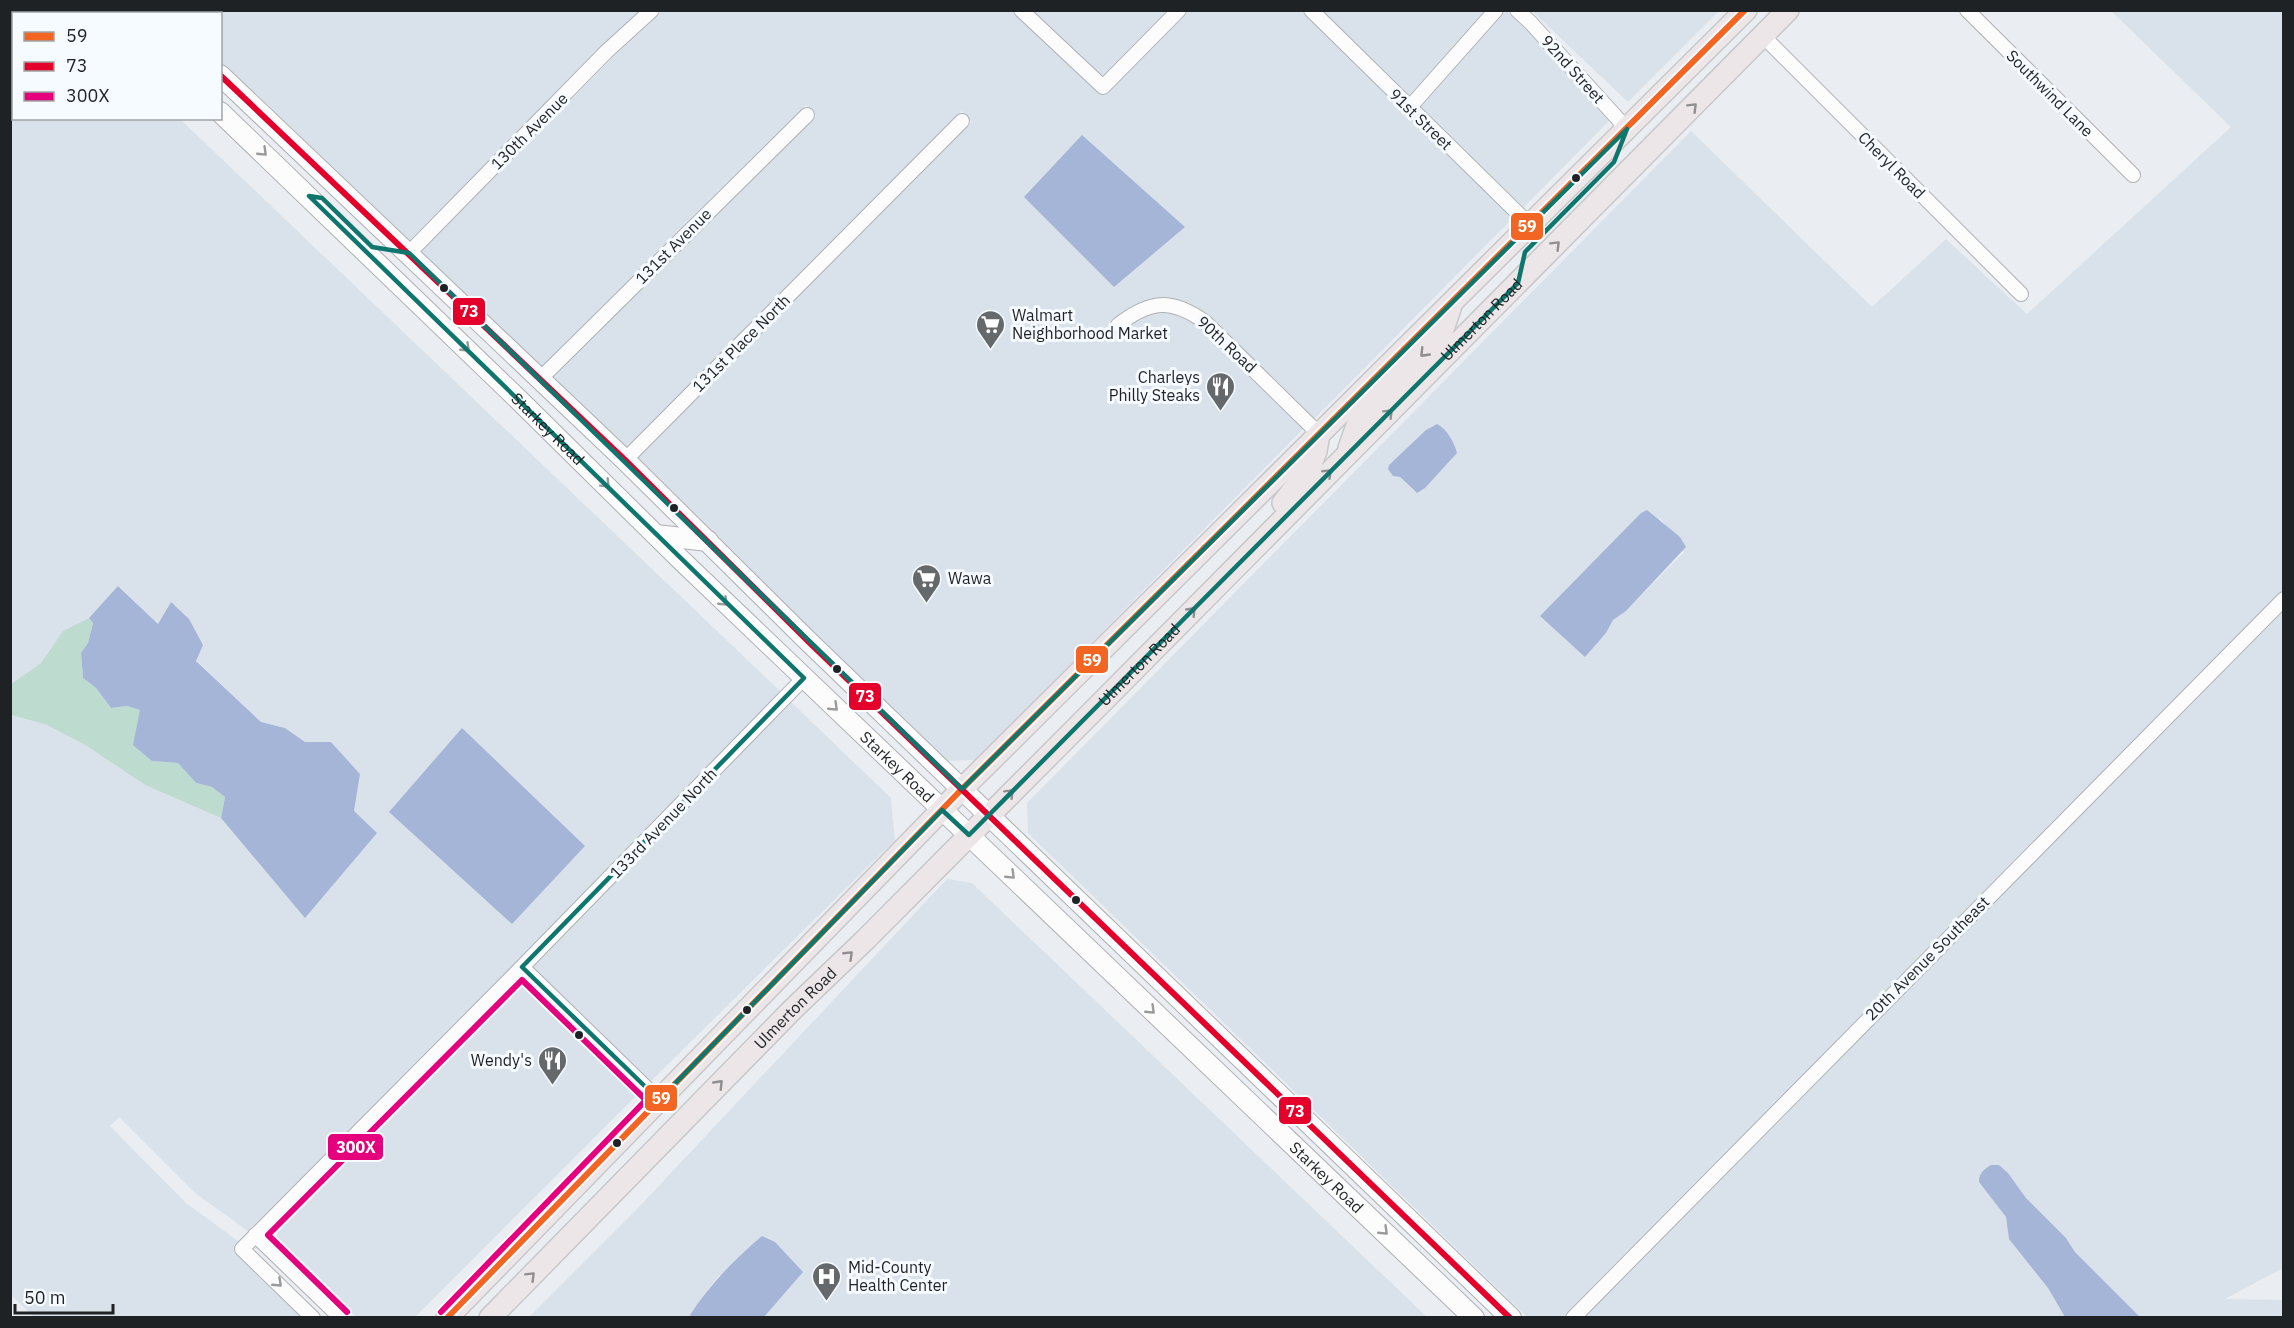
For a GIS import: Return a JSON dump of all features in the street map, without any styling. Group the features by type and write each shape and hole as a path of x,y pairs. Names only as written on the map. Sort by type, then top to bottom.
{"main road":[{"name":"Ulmerton Road","path":"447,1317 962,789 1746,10"},
{"path":"1763,36 1770,10"},
{"name":"Ulmerton Road","path":"490,1317 784,1018 865,940 1788,10"},
{"name":"Starkey Road","path":"222,77 625,460 810,643 1511,1317"},
{"name":"Starkey Road","path":"222,114 804,678 1474,1317"},
{"path":"1518,283 1525,252 1614,162 1626,142 1628,129"},
{"path":"309,196 322,198 372,247 409,253 409,293"},
{"path":"1347,455 1359,420 1441,335 1452,303"},
{"path":"1282,519 1283,501 1308,471 1316,451 1319,434"},
{"path":"656,534 708,541"}],"street":[{"name":"130th Avenue","path":"409,253 606,52 652,10"},
{"path":"1021,10 1103,87 1175,12"},
{"name":"91st Street","path":"1311,10 1531,226"},
{"path":"1409,108 1496,10"},
{"name":"92nd Street","path":"1517,10 1532,23 1628,129"},
{"name":"Southwind Lane","path":"1967,10 2133,175"},
{"name":"Cheryl Road","path":"1763,36 2021,294"},
{"name":"131st Avenue","path":"540,379 807,115"},
{"name":"131st Place North","path":"625,460 962,121"},
{"name":"90th Road","path":"1118,325 1134,312 1150,306 1166,304 1193,313 1205,322 1319,434"},
{"name":"20th Avenue Southeast","path":"1573,1317 2283,599"},
{"name":"133rd Avenue North","path":"313,1317 242,1250 804,678"},
{"path":"522,967 658,1100"},
{"path":"255,1235 341,1317"}],"highlighted area":[{"path":"1627,129 1614,162 1525,252 1518,283 969,835 942,810 659,1100 522,967 804,678 309,196 322,198 372,247 409,253 962,789"}],"shaded area":[{"path":"11,10 70,12 12,12 12,120 181,120 781,692 517,962 248,1231 195,1193 119,1117 110,1126 186,1203 245,1246 317,1318 34,1317 11,1295 10,715 47,725 85,745 145,785 221,818 305,917 354,811 360,774 331,742 305,742 285,728 261,722 196,660 171,602 158,624 119,586 89,618 63,631 41,663 11,685"},
{"path":"664,10 1011,11 1099,92 1108,92 1189,11 1301,11 1513,218 1314,419 1210,317 1195,307 1167,297 1149,299 1130,307 1108,323 1118,335 1138,319 1153,313 1166,311 1190,320 1201,327 1304,428 976,760 946,761 635,460 972,122 962,111 624,450 550,380 816,116 806,105 540,369 419,254 612,58"},
{"path":"1162,10 1166,14 1103,77 1031,11"},
{"path":"163,11 641,11 601,47 408,243 222,66 222,12"},
{"path":"1320,11 1486,11 1408,97"},
{"path":"1506,11 1527,28 1610,120 1523,208 1419,108"},
{"path":"1532,11 1719,11 1628,102"},
{"path":"2111,11 2283,11 2283,589 1562,1317 1527,1317 1028,833 1027,803 1691,131 1872,307 1946,239 2027,314 2231,127","holes":["1433,425 1415,492 1400,477 1394,476 1388,469 1389,465","1660,518 1684,552 1626,611 1613,620 1606,633 1585,656"]},
{"path":"2283,610 2283,1268 2225,1299 2283,1300 2283,1317 2140,1317 2075,1252 2066,1238 2026,1198 2008,1173 1999,1165 1991,1165 1984,1169 1990,1196 2006,1217 2009,1239 2048,1288 2065,1317 1583,1318"},
{"path":"791,702 891,798 895,840 650,1082 532,968"},
{"path":"947,879 972,883 1427,1317 764,1317 770,1310 719,1275 690,1315 691,1317 528,1318 638,1208"},
{"path":"523,977 640,1092 415,1317 357,1317 276,1245 278,1222"}],"green space":[{"path":"89,618 93,623 88,643 81,653 83,678 96,688 111,708 127,706 141,710 152,761 178,763 196,783 212,787 225,797 221,818 145,785 85,745 47,725 11,715 10,685 41,663 63,631"}],"water":[{"path":"1082,135 1185,227 1114,287 1024,197"},
{"path":"1437,424 1450,436 1457,453 1425,488 1417,493 1400,477 1393,476 1388,469 1389,465 1426,430"},
{"path":"1647,510 1680,537 1686,547 1626,611 1613,620 1606,633 1585,657 1540,616 1641,513"},
{"path":"118,586 158,624 171,602 189,619 203,645 196,661 261,722 285,728 305,742 331,742 360,774 354,811 377,833 305,918 221,818 225,797 212,787 196,783 178,763 152,761 133,745 140,710 127,706 111,708 96,688 83,678 81,653 88,643 93,623 89,618"},
{"path":"462,728 585,846 512,924 389,812"},
{"path":"1991,1165 1999,1165 2008,1173 2026,1198 2066,1238 2075,1252 2140,1317 2065,1317 2048,1288 2009,1239 2006,1217 1979,1182 1982,1172"},
{"path":"762,1236 775,1242 803,1272 764,1317 691,1317 690,1315 714,1283"}],"transit line":[{"name":"59","path":"447,1318 962,789 1745,10"},
{"name":"73","path":"222,77 625,460 810,643 1510,1318"},
{"name":"300X","path":"347,1312 268,1235 522,980 646,1100 441,1312"}],"place":[{"name":"Walmart Neighborhood Market","path":"991,350"},
{"name":"Charleys Philly Steaks","path":"1221,412"},
{"name":"Wawa","path":"927,604"},
{"name":"Wendy's","path":"553,1086"},
{"name":"Mid-County Health Center","path":"827,1302"}]}
